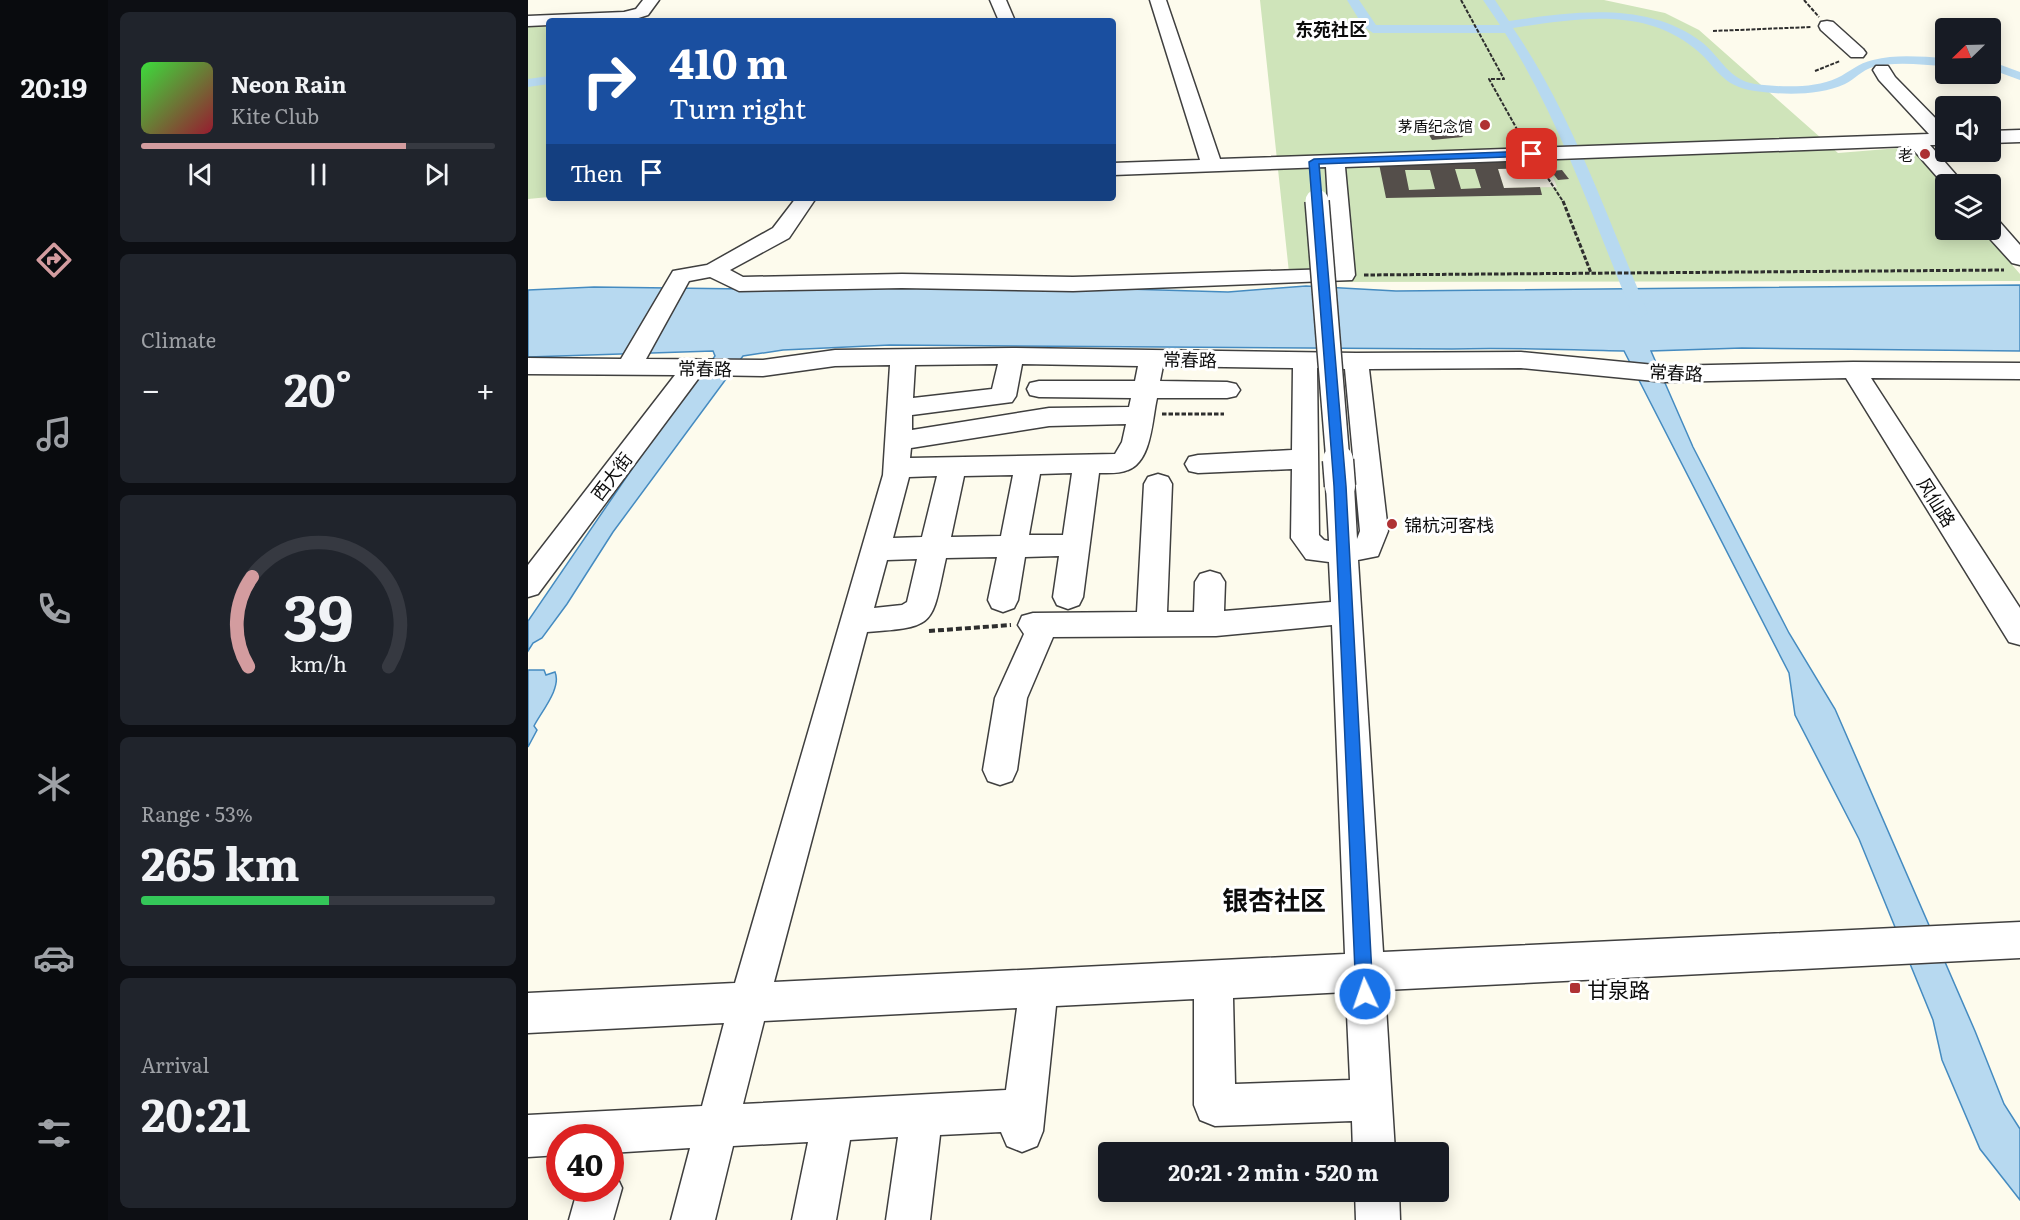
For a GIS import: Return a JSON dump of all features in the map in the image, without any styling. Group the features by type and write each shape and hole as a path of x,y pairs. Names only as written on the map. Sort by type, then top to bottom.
{"street":[{"path":"584,18 600,0"},
{"path":"596,18 634,15 642,12 651,0"},
{"path":"998,0 1006,18"},
{"path":"1158,0 1212,165"},
{"path":"529,21 543,7"},
{"path":"529,21 546,20"},
{"path":"1827,26 1857,53"},
{"path":"1882,70 1888,80 1935,129"},
{"path":"2001,137 2020,136"},
{"path":"1116,169 1935,139"},
{"path":"1915,140 1945,174"},
{"path":"1324,161 1317,199 1340,486 1363,973 1373,1142"},
{"path":"714,270 739,284 902,281 1073,284 1344,275 1324,161"},
{"path":"630,365 681,276 714,270 781,233 804,201"},
{"path":"1999,240 2014,264"},
{"path":"693,1220 749,1002 875,549 897,454 903,356"},
{"path":"900,408 1003,396 1012,356"},
{"name":"常春路","path":"528,366 630,365 763,368 835,358 1012,356 1305,361 1521,360 1665,374 1853,370 2020,371"},
{"path":"897,454 953,466 1121,463 1129,457 1135,442 1152,358"},
{"path":"1305,361 1305,538 1316,551 1343,552 1368,548 1374,531 1356,361"},
{"name":"西大街","path":"528,586 698,367"},
{"name":"风仙路","path":"1853,370 2020,633"},
{"path":"1039,389 1143,402 1225,402"},
{"path":"897,454 1049,417 1143,402"},
{"path":"1198,464 1306,459"},
{"path":"1068,597 1087,464"},
{"path":"1003,600 1028,465"},
{"path":"855,621 908,617 920,609 953,466"},
{"path":"1151,625 1158,484"},
{"path":"875,549 1075,545"},
{"path":"1209,624 1210,582"},
{"path":"1000,770 1011,698 1038,625 1209,624 1346,612"},
{"path":"528,1013 2020,940"},
{"path":"1213,980 1215,1105 1371,1100"},
{"path":"528,1136 922,1116 1023,1121 1039,988"},
{"path":"908,1220 922,1116"},
{"path":"814,1220 833,1120"},
{"path":"591,1220 596,1202"},
{"path":"1377,1202 1378,1220"}],"path":[{"path":"1461,0 1504,79 1489,79 1532,154 1565,204 1591,273"},
{"path":"1713,31 1827,26"},
{"path":"1815,71 1857,53"},
{"path":"1344,275 1635,273 2014,264"},
{"path":"1143,402 1225,402"},
{"path":"923,632 975,626 1038,625"}],"green space":[{"path":"1260,0 1604,0 1665,13 1699,30 1838,153 1912,147 1935,175 1935,240 1991,240 2020,274 2020,281 1290,282"},
{"path":"546,26 546,197 528,199 528,27"}],"shaded area":[{"path":"1549,167 1557,187 1504,188 1498,169"}],"water":[{"path":"883,282 1228,292 1306,286 1396,291 2020,285 2020,351 1742,348 1651,351 1693,447 1789,633 1835,709 1975,1031 2004,1104 2020,1129 2020,1200 1980,1149 1942,1060 1933,1020 1859,839 1795,715 1789,673 1624,351 1517,348 890,345 783,350 743,356 613,532 567,604 542,638 533,643 528,651 528,621 647,447 715,356 713,351 528,357 528,290 594,287 746,289"},
{"path":"528,670 544,670 546,675 555,672 556,685 550,700 534,726 537,730 528,747"}],"building":[{"path":"1453,121 1463,137 1432,140 1423,124"},
{"path":"1530,161 1532,168 1498,169 1504,188 1540,187 1542,195 1386,198 1379,164","holes":["1455,169 1475,169 1481,188 1461,189","1405,170 1430,170 1435,189 1409,190"]},
{"path":"1562,170 1569,179 1558,180 1551,171"}],"waterway":[{"path":"1353,0 1367,24 1373,29 1508,29"},
{"path":"1489,0 1506,25"},
{"path":"1506,25 1557,18 1606,15 1653,22 1675,31 1698,45 1731,79 1746,86 1768,89 1794,90 1831,85 1861,67 1883,61 1935,61"},
{"path":"1506,25 1534,73 1573,152 1640,313"},
{"path":"2001,69 2020,76"},
{"path":"528,83 546,80"}],"place":[{"name":"茅盾纪念馆","path":"1485,125"},
{"name":"老","path":"1925,154"},
{"name":"锦杭河客栈","path":"1392,524"},
{"name":"甘泉路","path":"1575,988"}],"district":[{"name":"东苑社区","path":"1331,28"},
{"name":"银杏社区","path":"1274,898"}],"route":[{"path":"1365,994 1340,486 1314,162 1532,154"}]}
